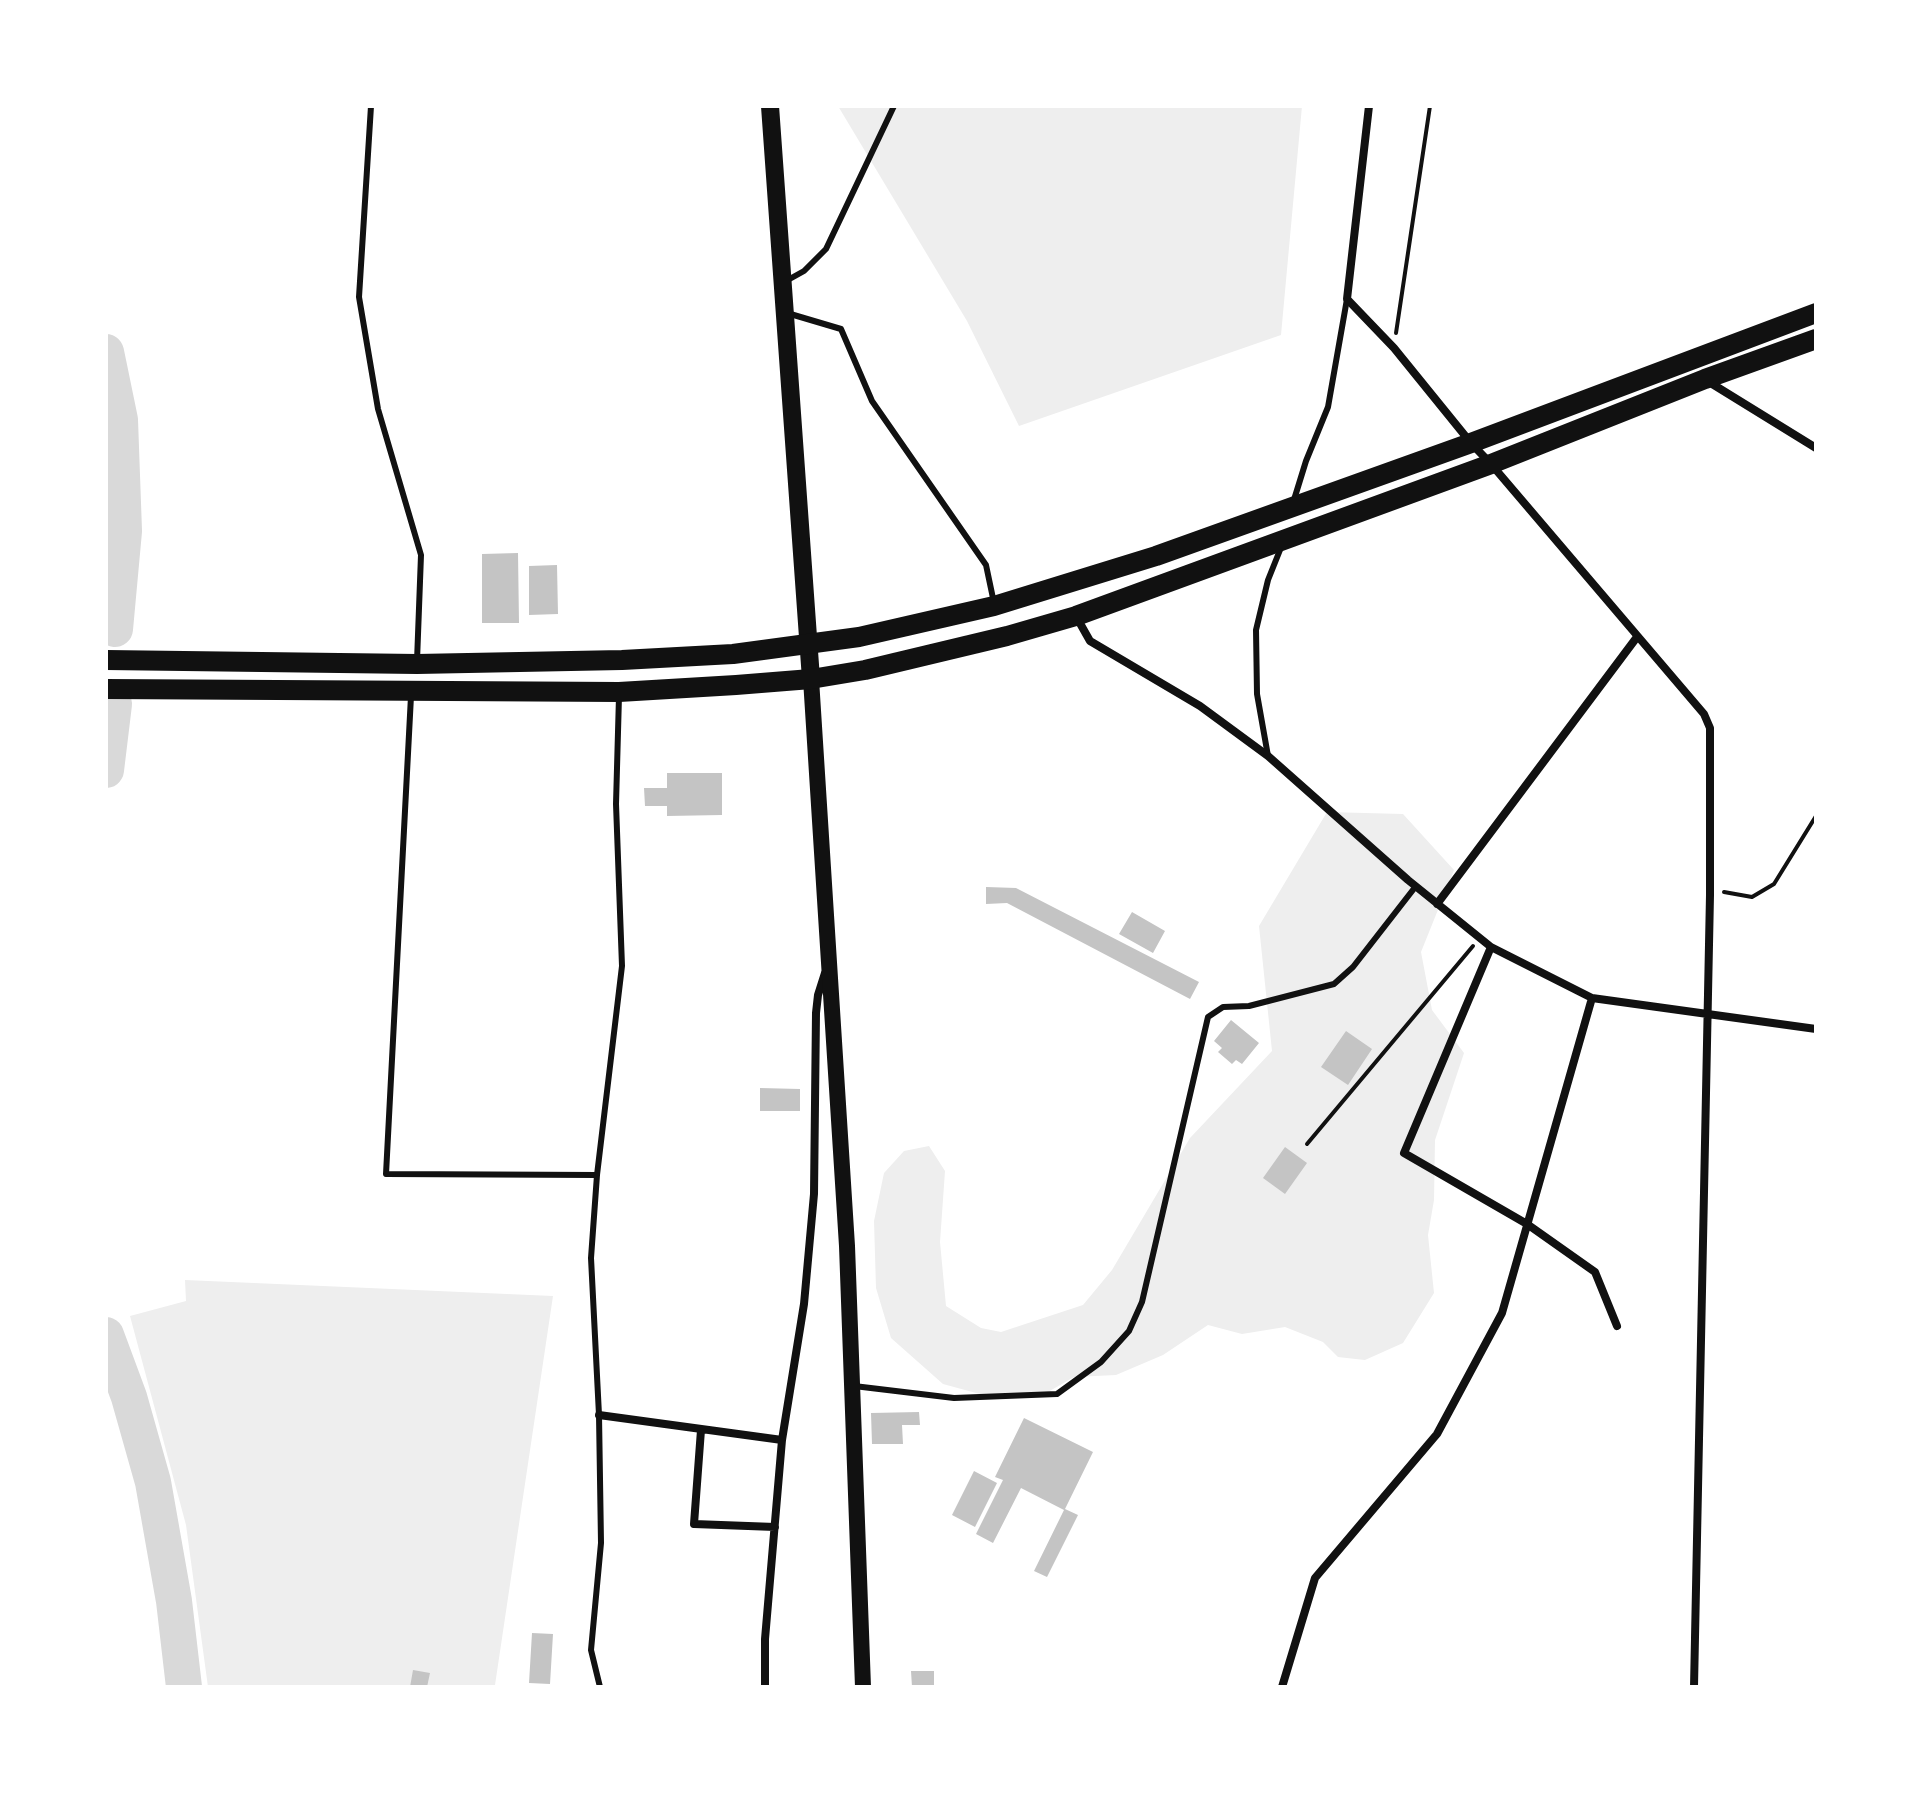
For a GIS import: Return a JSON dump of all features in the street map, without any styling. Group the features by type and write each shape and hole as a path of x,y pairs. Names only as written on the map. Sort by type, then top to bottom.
{"highway":[{"path":"106,660 417,664 622,660 733,654 859,637 994,606 1081,581 1291,509 1816,313"},
{"path":"106,689 619,692 811,679 932,655 1076,616 1491,464 1705,379 1816,339"}],"main road":[{"path":"770,106 830,957 847,1246 863,1687"}],"street":[{"path":"1369,106 1347,299 1394,348 1471,443 1704,714 1710,728 1710,890 1694,1687"},
{"path":"1705,379 1816,448"},
{"path":"1076,616 1090,641 1200,706 1268,756 1437,904 1491,947 1592,998 1816,1029"},
{"path":"1437,904 1637,637"},
{"path":"1491,947 1404,1153 1527,1224 1595,1272 1617,1326"},
{"path":"765,1687 765,1639 782,1440 804,1304 814,1194 816,1013 818,995 830,957"},
{"path":"1282,1687 1315,1578 1437,1434 1502,1313 1592,998"},
{"path":"599,1415 782,1440"},
{"path":"701,1430 694,1524 775,1527"}],"lane":[{"path":"371,106 359,297 378,409 421,555 417,664"},
{"path":"783,283 804,271 826,249 894,106"},
{"path":"1268,756 1257,694 1256,630 1268,580 1306,461 1328,407 1347,299"},
{"path":"785,312 841,329 872,401 986,565 994,606"},
{"path":"411,692 386,1174 597,1175"},
{"path":"600,1687 591,1650 601,1543 599,1415 591,1258 597,1175 622,966 616,804 619,692"},
{"path":"852,1386 954,1398 1057,1394 1101,1362 1129,1331 1142,1302 1208,1017 1223,1007 1249,1006 1334,984 1353,967 1416,886"}],"path":[{"path":"1394,348 1430,106"},
{"path":"1710,890 1752,897 1774,884 1816,816"},
{"path":"1307,1144 1480,938"}],"shaded area":[{"path":"838,106 1302,106 1281,335 1019,426 967,321"},
{"path":"1327,812 1403,814 1454,870 1421,952 1432,1010 1464,1053 1435,1140 1434,1200 1428,1235 1434,1293 1403,1343 1365,1360 1338,1357 1323,1342 1285,1327 1242,1334 1208,1325 1163,1355 1116,1375 1074,1377 1041,1396 987,1396 943,1384 891,1338 876,1288 874,1221 884,1173 904,1151 929,1146 945,1171 940,1242 946,1306 981,1328 1001,1332 1083,1305 1112,1270 1190,1138 1272,1051 1259,926"},
{"path":"185,1280 553,1296 495,1685 500,1687 208,1687 186,1525 130,1316 186,1301"}],"building":[{"path":"518,553 519,623 482,623 482,554"},
{"path":"557,565 558,614 529,615 529,566"},
{"path":"667,773 722,773 722,815 667,816 667,806 645,806 644,788 667,788"},
{"path":"986,887 1016,888 1199,982 1190,999 1007,903 986,904"},
{"path":"1132,912 1165,931 1153,953 1119,934"},
{"path":"1231,1020 1259,1043 1242,1064 1236,1060 1232,1064 1218,1052 1222,1048 1214,1041"},
{"path":"1346,1031 1372,1049 1348,1085 1321,1067"},
{"path":"760,1088 800,1089 800,1111 760,1111"},
{"path":"1285,1147 1307,1163 1285,1194 1263,1178"},
{"path":"919,1412 920,1425 902,1425 903,1444 872,1444 871,1413"},
{"path":"1024,1418 1093,1452 1065,1509 1078,1515 1047,1577 1034,1571 1064,1510 1021,1488 993,1543 976,1534 1003,1480 995,1477"},
{"path":"974,1471 997,1483 975,1527 952,1515"},
{"path":"532,1633 553,1634 550,1684 529,1683"},
{"path":"413,1670 430,1673 427,1687 410,1687"},
{"path":"911,1671 934,1671 934,1687 912,1687"}],"waterway":[{"path":"106,352 120,420 124,531 115,629"},
{"path":"106,770 114,704"},
{"path":"106,1335 129,1397 153,1482 174,1601 184,1687"}]}
